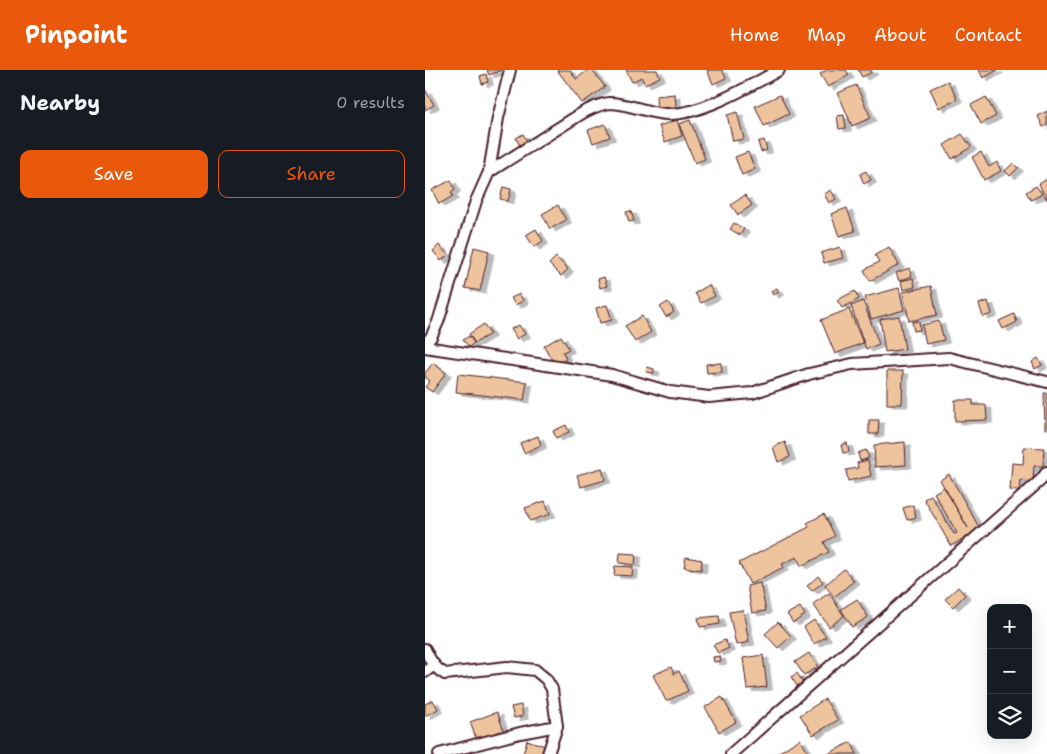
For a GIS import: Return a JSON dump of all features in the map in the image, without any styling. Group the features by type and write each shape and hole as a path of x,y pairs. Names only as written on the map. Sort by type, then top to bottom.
{"street":[{"path":"510,70 498,118 489,172 476,201 438,322 425,345 612,375 670,392 709,397 752,392 809,374 852,364 949,358 1047,382"},
{"path":"489,172 584,112 597,106 609,103 666,114 686,113 746,88 779,70"},
{"path":"731,754 982,533 1041,480 1047,472"},
{"path":"425,649 429,669 445,674 507,667 535,670 547,679 552,689 557,726 548,754"},
{"path":"439,754 520,733 557,726"}],"building":[{"path":"487,70 502,70 489,75"},
{"path":"557,70 570,70 576,79 588,70 592,70 605,87 582,103"},
{"path":"626,70 657,70 660,77 645,84 641,77 632,82"},
{"path":"707,70 722,70 726,78 713,84"},
{"path":"827,70 846,70 849,75 828,87 820,74"},
{"path":"858,70 871,70 872,72 862,77"},
{"path":"979,70 998,70 983,78"},
{"path":"486,74 488,82 482,84 480,76"},
{"path":"948,81 957,99 939,108 930,89"},
{"path":"856,85 871,118 852,126 838,93"},
{"path":"425,89 434,105 425,110"},
{"path":"675,94 676,107 657,109 656,96"},
{"path":"780,95 789,114 764,126 755,106"},
{"path":"986,97 996,116 981,124 971,105"},
{"path":"1047,111 1047,125 1043,127 1038,116"},
{"path":"737,112 744,139 733,141 727,115"},
{"path":"844,115 846,128 839,129 837,116"},
{"path":"677,120 682,136 665,142 659,126"},
{"path":"690,120 705,159 695,163 679,124"},
{"path":"605,124 610,137 593,143 588,130"},
{"path":"523,134 529,144 521,148 516,138"},
{"path":"962,134 971,147 952,159 944,145"},
{"path":"764,140 767,150 761,152 758,142"},
{"path":"748,152 755,169 742,175 735,157"},
{"path":"981,152 989,167 997,162 1001,171 984,180 972,157"},
{"path":"1013,163 1018,168 1010,176 1005,171"},
{"path":"866,171 871,180 864,184 860,174"},
{"path":"1047,179 1047,200 1039,184"},
{"path":"451,180 455,189 451,192 453,196 439,204 432,190"},
{"path":"1036,186 1042,194 1031,200 1026,192"},
{"path":"503,187 511,189 508,201 500,199"},
{"path":"831,190 836,199 829,203 824,194"},
{"path":"745,195 752,205 738,215 731,205"},
{"path":"558,205 566,220 550,229 542,214"},
{"path":"847,208 855,231 839,236 831,214"},
{"path":"631,211 634,221 629,222 626,212"},
{"path":"734,223 744,229 740,235 730,229"},
{"path":"536,229 543,241 534,247 526,235"},
{"path":"439,245 448,255 441,261 433,251"},
{"path":"474,247 489,251 480,291 465,288"},
{"path":"840,247 843,258 824,263 821,253"},
{"path":"889,247 899,265 870,281 864,270 879,262 875,255"},
{"path":"556,257 568,269 561,276 549,264"},
{"path":"909,268 912,276 899,281 896,273"},
{"path":"604,277 607,286 600,288 598,279"},
{"path":"913,278 915,287 903,290 901,281"},
{"path":"709,285 715,296 701,303 695,293"},
{"path":"931,286 937,315 909,321 903,292"},
{"path":"777,288 779,292 773,295 771,291"},
{"path":"899,288 904,310 871,319 865,297"},
{"path":"855,291 859,299 842,308 837,300"},
{"path":"520,294 523,301 515,305 511,298"},
{"path":"863,301 879,344 866,349 851,306"},
{"path":"988,301 992,314 983,317 979,304"},
{"path":"668,302 674,312 666,317 660,307"},
{"path":"607,305 612,320 600,323 596,308"},
{"path":"849,309 863,343 835,354 821,320"},
{"path":"1014,314 1017,322 1003,329 999,321"},
{"path":"642,316 651,332 635,342 625,326"},
{"path":"899,316 905,349 885,352 880,319"},
{"path":"919,321 920,330 914,331 912,322"},
{"path":"939,321 944,340 926,344 922,325"},
{"path":"484,324 490,334 475,343 469,334"},
{"path":"519,325 525,334 517,339 511,329"},
{"path":"469,336 474,343 469,347 463,340"},
{"path":"561,336 569,349 563,352 566,359 555,365 544,346"},
{"path":"1038,358 1042,365 1035,369 1032,362"},
{"path":"433,363 446,373 432,392 425,387 430,381 425,377 425,373"},
{"path":"721,363 722,372 707,373 706,364"},
{"path":"647,367 654,369 654,373 646,372"},
{"path":"887,371 903,371 902,404 887,404"},
{"path":"458,374 527,382 524,400 456,392"},
{"path":"1044,393 1047,393 1047,429 1045,429"},
{"path":"955,400 973,400 973,405 986,405 987,420 955,421"},
{"path":"869,420 879,420 878,434 869,434"},
{"path":"566,425 569,432 556,438 553,431"},
{"path":"538,436 541,445 524,453 520,443"},
{"path":"785,442 790,457 778,462 773,447"},
{"path":"905,442 906,465 875,467 874,445"},
{"path":"847,443 849,452 843,453 841,445"},
{"path":"1024,447 1044,448 1043,466 1034,466 1033,481 1021,480 1020,491 1010,490 1012,463 1023,464"},
{"path":"866,450 869,458 860,461 858,453"},
{"path":"868,460 871,476 848,481 846,470 858,468 857,463"},
{"path":"602,468 605,480 581,487 577,475"},
{"path":"949,474 980,529 951,546 924,499 931,495 954,534 957,533 934,493 944,487 968,528 940,480"},
{"path":"545,501 550,514 530,521 525,508"},
{"path":"913,505 916,517 907,520 903,508"},
{"path":"824,514 835,536 824,542 829,552 801,566 797,557 782,564 784,567 750,584 739,563 809,527 807,523"},
{"path":"620,553 636,554 635,565 619,563"},
{"path":"686,557 702,560 701,570 684,567"},
{"path":"615,566 633,567 632,576 614,575"},
{"path":"844,569 854,581 834,597 825,585"},
{"path":"818,576 823,582 812,591 807,586"},
{"path":"760,583 766,611 752,613 747,586"},
{"path":"958,587 965,595 953,607 945,599"},
{"path":"829,593 844,616 829,627 813,604"},
{"path":"857,599 868,617 852,627 841,609"},
{"path":"800,607 805,615 793,623 787,614"},
{"path":"743,610 749,642 736,645 729,612"},
{"path":"719,616 720,624 700,627 698,618"},
{"path":"814,620 826,637 814,644 804,627"},
{"path":"778,622 791,636 778,648 765,634"},
{"path":"725,640 729,648 718,653 713,645"},
{"path":"809,653 818,667 804,675 795,662"},
{"path":"763,655 767,687 747,689 743,658"},
{"path":"720,656 721,661 714,662 713,657"},
{"path":"671,667 674,674 679,671 688,691 666,701 653,675"},
{"path":"797,673 803,682 797,686 791,677"},
{"path":"722,697 736,722 719,732 705,707"},
{"path":"825,699 838,720 813,735 800,715"},
{"path":"433,700 438,709 425,716 425,704"},
{"path":"521,705 523,716 514,718 511,707"},
{"path":"497,712 504,731 477,741 470,722"},
{"path":"800,739 809,754 776,754"},
{"path":"527,740 545,746 543,754 523,754"},
{"path":"851,742 857,754 828,754"}]}
